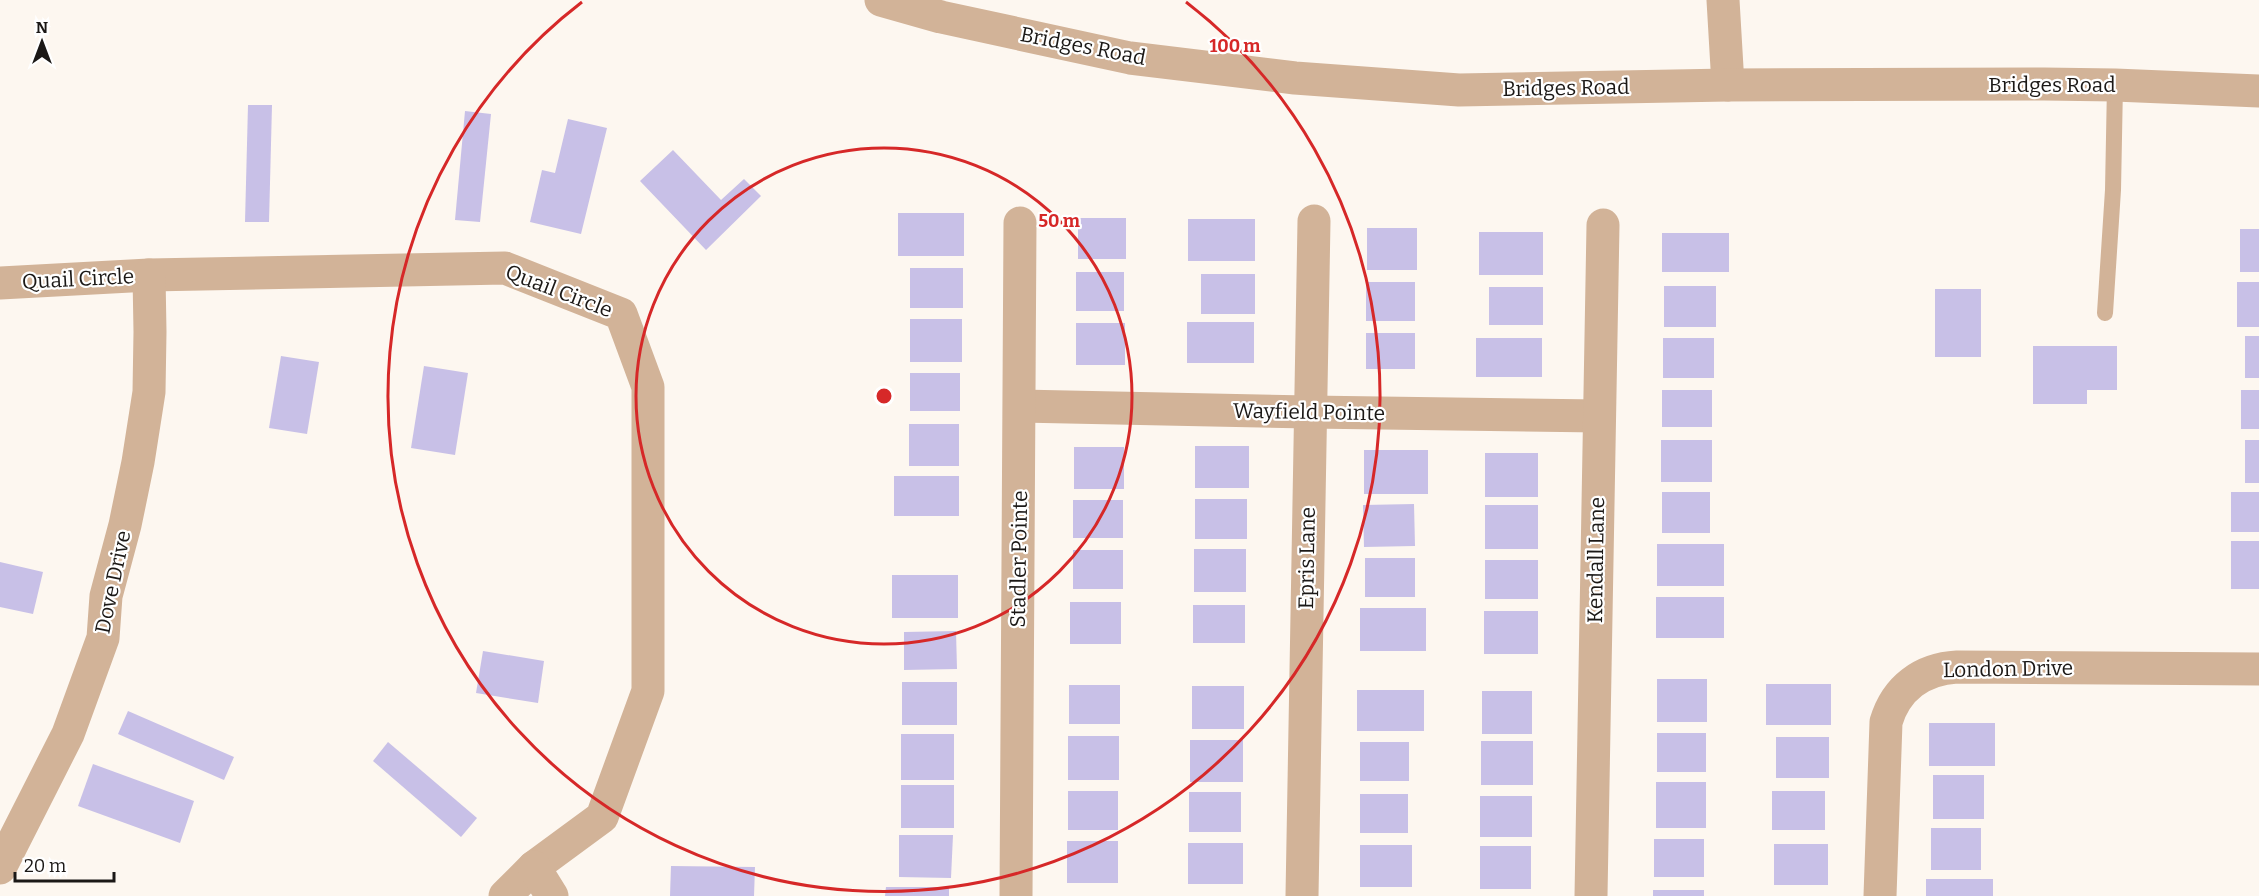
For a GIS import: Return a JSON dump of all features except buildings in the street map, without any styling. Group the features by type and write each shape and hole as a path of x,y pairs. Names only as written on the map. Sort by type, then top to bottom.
{"street":[{"name":"Bridges Road","path":"881,0 941,17 1130,58 1295,78 1459,90 1728,85 2115,85 2259,91"},
{"path":"1723,0 1728,85"},
{"name":"Epris Lane","path":"1302,896 1314,221"},
{"name":"Stadler Pointe","path":"1016,896 1020,223"},
{"name":"Kendall Lane","path":"1591,896 1603,225"},
{"name":"Quail Circle","path":"0,283 149,275 505,268 621,315 648,387 648,691 602,817 534,867 505,896"},
{"name":"Dove Drive","path":"0,868 68,734 102,638 106,596 125,525 149,392 149,275"},
{"name":"Wayfield Pointe","path":"1020,406 1599,416"},
{"name":"London Drive","path":"1880,896 1886,722 1896,699 1918,678 1932,670 1957,667 2259,669"},
{"path":"534,867 552,896"}],"lane":[{"path":"2105,313 2113,190 2115,85"}]}
